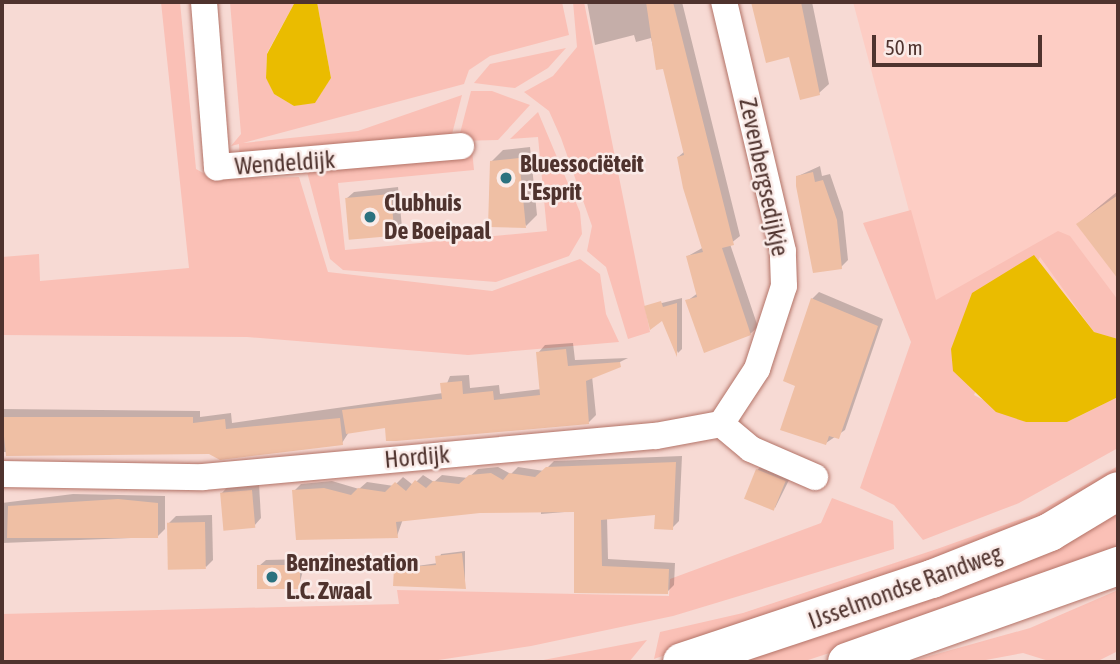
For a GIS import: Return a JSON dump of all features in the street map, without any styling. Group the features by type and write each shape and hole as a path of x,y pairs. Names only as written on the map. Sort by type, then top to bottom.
{"main road":[{"name":"IJsselmondse Randweg","path":"682,662 932,579 1050,532 1118,491"},
{"name":"IJsselmondse Randweg","path":"847,662 1118,566"}],"street":[{"name":"Wendeldijk","path":"204,2 217,167 461,146"},
{"name":"Zevenbergsedijkje","path":"722,424 757,369 784,286 783,251 724,2"},
{"name":"Hordijk","path":"2,474 203,477 656,436 722,424"},
{"path":"722,424 751,449 815,477"}],"shaded area":[{"path":"161,2 180,2 196,169 214,179 299,177 328,272 492,291 580,259 600,274 606,314 619,342 468,355 247,337 2,335 2,257 39,254 40,281 189,268"},
{"path":"230,2 295,2 267,53 266,77 274,94 294,106 315,102 331,78 317,2 562,2 569,35 490,56 469,70 464,84 243,143 358,131 462,95 450,142 240,164 239,144 231,146 241,134"},
{"path":"295,2 317,2 331,78 315,103 294,106 274,94 266,78 267,54"},
{"path":"573,2 584,2 650,332 628,339 606,267 587,251 592,226 561,138 549,111 524,92 553,76 577,47"},
{"path":"853,2 1118,2 1118,413 938,319"},
{"path":"566,48 548,68 515,88 474,83 490,64"},
{"path":"471,91 492,91 530,105 498,140 458,141"},
{"path":"538,112 580,212 582,234 569,256 496,282 343,270 330,259 306,168 472,150 474,170 338,183 345,250 547,231 538,137 510,139"},
{"path":"911,210 936,300 1058,231 1070,236 1118,300 1118,339 1094,332 1040,257 974,395 1026,422 1067,422 1118,397 1118,448 1019,503 923,540 894,505 860,488 911,342 863,223"},
{"path":"1034,255 1094,332 1118,339 1118,397 1067,422 1026,422 996,412 953,371 951,349 972,293"},
{"path":"1118,466 1118,476 1029,527 654,659 660,632 743,613 1035,514"},
{"path":"832,498 893,521 894,549 673,616 531,646 425,662 2,662 2,614 399,604 397,590 669,596 670,579 821,523"},
{"path":"1118,506 1118,548 973,606 802,662 729,662"},
{"path":"1118,590 1118,651 1096,662 1052,662 1023,653 975,662 908,662 1030,628"},
{"path":"647,640 629,662 533,662"}],"building":[{"path":"646,2 673,2 734,245 722,248 751,335 704,353 685,300 697,297 686,256 703,252 683,188 677,157 684,155 663,69 656,70"},
{"path":"751,2 801,2 820,95 800,100 789,57 766,63"},
{"name":"Bluessociëteit L'Esprit","path":"519,158 526,228 488,227 490,161"},
{"path":"813,172 815,182 823,180 837,220 842,269 813,273 796,176"},
{"name":"Clubhuis De Boeipaal","path":"391,194 395,236 349,240 345,198"},
{"path":"1118,195 1118,279 1076,224"},
{"path":"811,298 878,326 839,439 829,436 826,445 780,430 795,386 783,381"},
{"path":"661,301 663,307 677,303 677,357 662,321 650,330 644,306"},
{"path":"566,349 568,366 620,362 621,367 586,381 589,424 396,441 386,441 385,428 346,434 342,410 442,399 440,383 462,381 463,394 493,391 494,400 540,395 536,352"},
{"path":"2,417 193,417 193,423 225,419 226,429 340,418 343,445 220,460 209,454 6,456"},
{"path":"676,462 673,530 654,529 655,515 601,520 602,566 669,569 668,594 574,593 574,512 480,513 396,522 398,538 296,540 292,490 324,488 351,495 358,488 385,492 395,482 406,491 415,480 426,488 433,481 459,484 469,475 491,473 503,480 509,473 535,477 546,467"},
{"path":"756,469 786,481 774,511 744,499"},
{"path":"252,490 255,528 223,531 220,493"},
{"path":"118,499 158,503 158,538 7,538 8,506"},
{"path":"205,522 206,569 168,570 167,523"},
{"path":"462,553 466,589 393,586 394,568 436,565 435,556"},
{"name":"Benzinestation L.C. Zwaal","path":"257,565 300,565 300,589 257,589"}],"place":[{"name":"Bluessociëteit L'Esprit","path":"506,178"},
{"name":"Clubhuis De Boeipaal","path":"370,217"},
{"name":"Benzinestation L.C. Zwaal","path":"272,577"}]}
